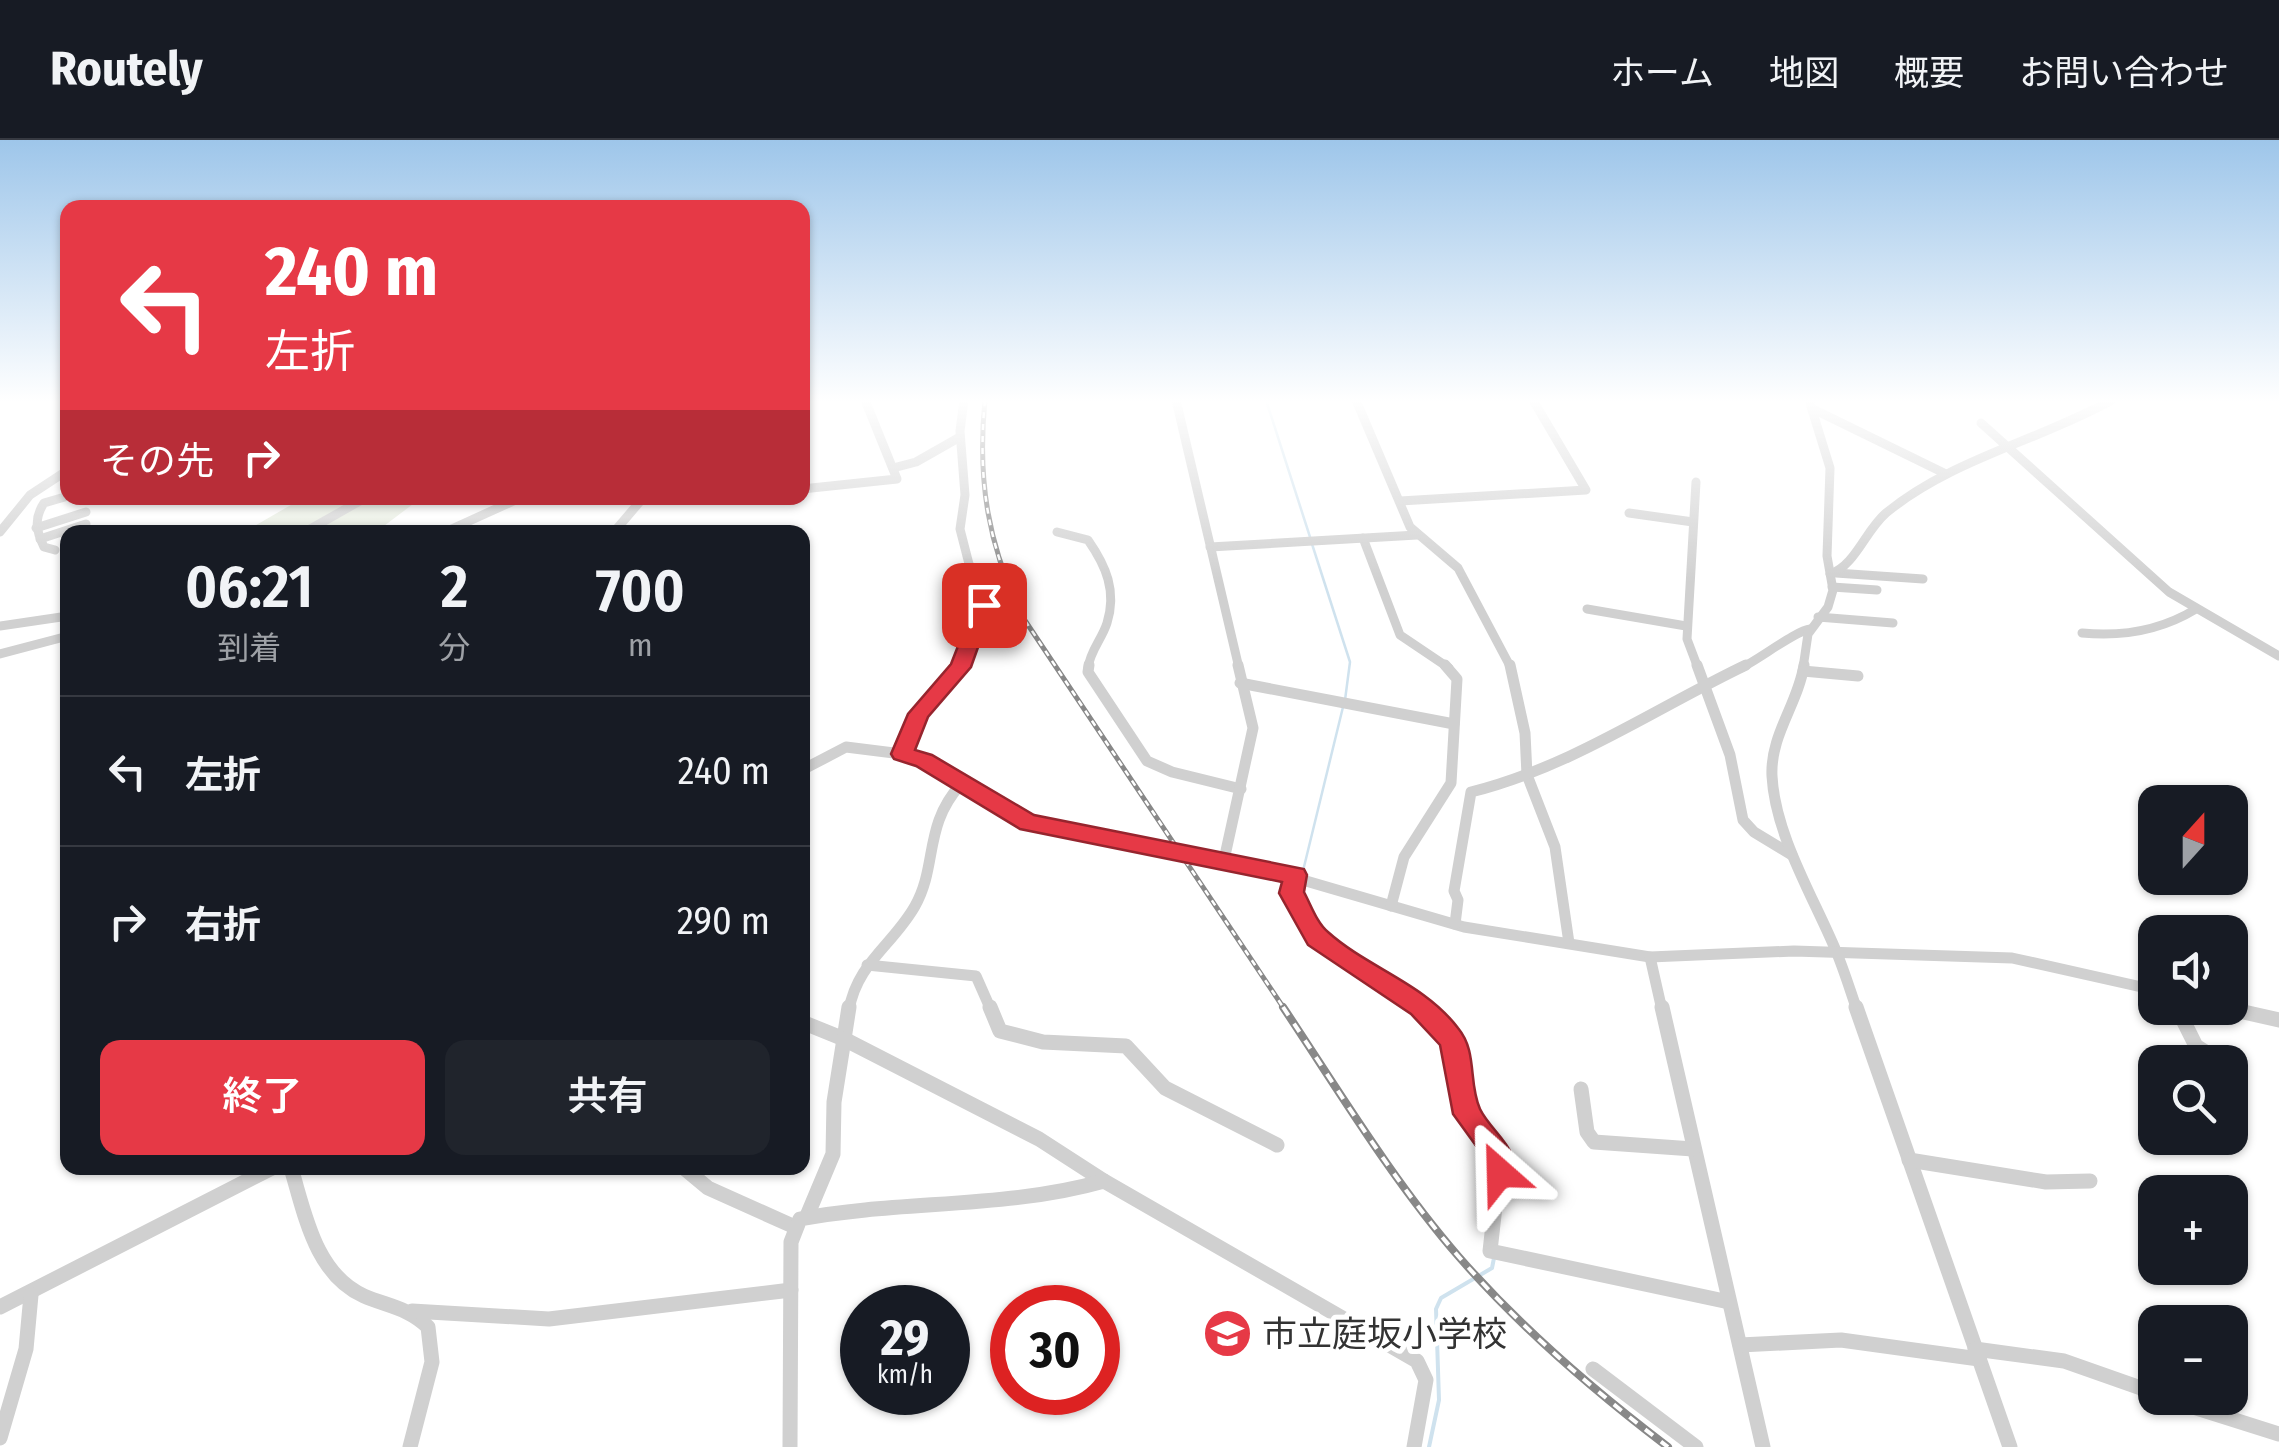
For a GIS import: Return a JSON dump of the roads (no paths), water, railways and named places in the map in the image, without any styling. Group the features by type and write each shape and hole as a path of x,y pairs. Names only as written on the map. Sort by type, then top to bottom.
{"street":[{"path":"810,488 894,481 898,477 891,461"},
{"path":"894,468 918,461"},
{"path":"902,754 918,714 960,667 983,608 982,590 968,560 960,528 965,494 962,461"},
{"path":"1190,461 1253,739 1224,860"},
{"path":"1382,461 1407,522 1463,574 1508,657 1520,699 1528,776 1554,848 1570,943"},
{"path":"1400,502 1586,490 1569,461"},
{"path":"1451,785 1470,795 1528,776 1608,740 1706,684 1770,654 1814,623 1828,607 1832,587 1828,461"},
{"path":"1919,461 1946,474"},
{"path":"1832,573 1842,570 1883,515 1946,474 1977,461"},
{"path":"2023,461 2169,592 2279,656"},
{"path":"0,532 30,495 60,474"},
{"path":"1696,482 1686,626 1730,755 1743,820 1754,832 1792,855"},
{"path":"55,550 44,546 36,528 44,504 60,496"},
{"path":"318,525 353,505"},
{"path":"460,525 505,505"},
{"path":"620,525 636,505"},
{"path":"36,528 86,512"},
{"path":"1630,514 1693,522"},
{"path":"1057,532 1088,540 1104,564 1112,592 1110,610 1088,672 1142,757 1172,772 1241,789"},
{"path":"40,540 60,533"},
{"path":"1210,547 1417,535"},
{"path":"1363,538 1399,633 1456,676 1451,785 1404,856 1391,906"},
{"path":"1832,573 1924,580"},
{"path":"1832,587 1877,590"},
{"path":"1586,609 1686,626"},
{"path":"2082,633 2150,630 2196,609"},
{"path":"0,626 60,617"},
{"path":"1814,623 1893,623"},
{"path":"1814,623 1800,693 1774,744 1772,768 1792,855 1837,952 2010,1447"},
{"path":"0,654 60,638"},
{"path":"1803,671 1858,676"},
{"path":"1240,683 1454,724"},
{"path":"810,766 846,748 902,754 924,761 1028,822 1295,875 1455,924 1650,957 1837,952 2012,958 2138,986"},
{"path":"790,1447 791,1290 801,1221 832,1154 834,1102 852,984 916,905 942,805 961,784"},
{"path":"1455,924 1458,900 1454,891 1470,795"},
{"path":"1295,875 1292,893 1317,938 1421,1006 1451,1038 1459,1057 1467,1114 1492,1144 1500,1162 1490,1251 1729,1302"},
{"path":"1650,957 1763,1447"},
{"path":"867,964 976,976 1000,1030 1043,1042 1126,1046 1165,1088 1276,1146"},
{"path":"2248,1013 2279,1020"},
{"path":"810,1025 1039,1138 1104,1181 1416,1361 1426,1380 1414,1447"},
{"path":"1581,1090 1587,1132 1594,1142 1693,1149"},
{"path":"1909,1160 2046,1182 2090,1181"},
{"path":"0,1308 259,1175"},
{"path":"293,1175 319,1249 334,1277 362,1295 412,1311 549,1319 791,1290"},
{"path":"692,1175 708,1188 801,1221 859,1208 1059,1194 1104,1181"},
{"path":"0,1436 24,1356 32,1313 31,1294"},
{"path":"410,1447 433,1350 428,1326 412,1311"},
{"path":"1740,1345 1841,1340 2064,1361 2138,1387"},
{"path":"1594,1369 1696,1447"},
{"path":"2218,1415 2279,1434"}],"waterway":[{"path":"1286,461 1310,537"},
{"path":"1312,544 1350,662 1345,700"},
{"path":"1302,875 1343,707"},
{"path":"1301,882 1304,903"},
{"path":"1310,915 1325,937"},
{"path":"1504,1196 1508,1165"},
{"path":"1429,1447 1439,1400 1436,1309 1441,1298 1492,1268 1494,1258"}],"railway":[{"path":"983,461 994,539 1024,619 1283,1008"},
{"path":"1283,1008 1389,1167 1459,1257 1559,1357 1668,1447"}],"place":[{"name":"市立庭坂小学校","path":"1227,1334"}]}
